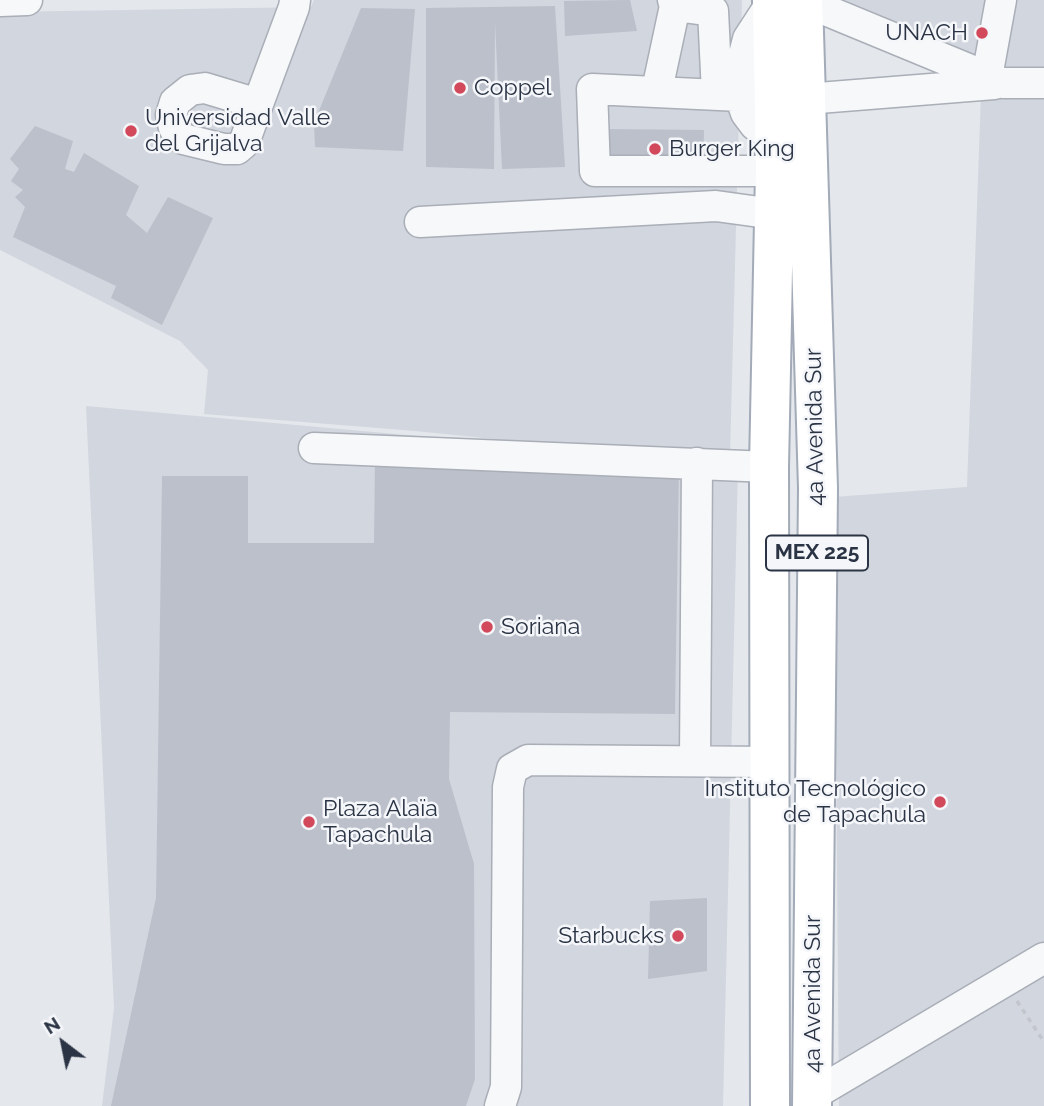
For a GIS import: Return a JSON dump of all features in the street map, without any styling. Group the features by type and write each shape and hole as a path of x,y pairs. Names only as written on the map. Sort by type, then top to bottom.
{"main road":[{"name":"4a Avenida Sur","path":"790,1 806,99 818,488 812,1100"},
{"name":"4a Avenida Sur","path":"770,1106 769,467 774,154 790,1"}],"street":[{"path":"0,1 27,0"},
{"path":"258,104 295,0"},
{"path":"995,80 1001,0"},
{"path":"729,94 740,70 748,39 790,1 995,80"},
{"path":"657,90 674,3 713,11 729,94 755,125 774,154 595,171 592,89 729,94"},
{"path":"806,99 995,80 1044,83"},
{"path":"419,222 716,206 774,214"},
{"path":"314,448 769,467"},
{"path":"695,761 697,463"},
{"path":"500,1106 506,1087 508,787 512,769 528,760 771,762"},
{"path":"812,1100 1044,958"}],"path":[{"path":"1004,982 1044,1042"}],"shaded area":[{"path":"314,0 742,0 730,455 699,460 415,431 204,414 208,370 180,341 0,250 0,12 311,7"},
{"name":"UNACH","path":"831,0 1044,0 1044,70 1007,67"},
{"name":"Instituto Tecnológico de Tapachula","path":"981,94 1044,99 1044,1106 839,1106 834,497 967,487"},
{"path":"86,406 738,465 723,1106 102,1106 114,1008"}],"building":[{"path":"630,0 637,31 565,36 564,1"},
{"path":"555,6 565,167 502,169 495,22 494,169 426,167 426,8"},
{"path":"361,8 415,9 403,151 315,147 314,123"},
{"path":"35,126 73,141 65,169 74,172 84,153 139,186 126,215 147,233 168,197 213,218 162,325 111,298 116,286 13,237 25,207 15,197 23,190 11,181 19,169 10,159"},
{"name":"Burger King","path":"606,129 704,130 703,169 605,168"},
{"name":"Plaza Alaïa Tapachula","path":"375,461 679,464 675,714 450,712 449,779 474,864 475,1079 466,1106 111,1106 156,898 162,476 248,476 248,543 374,543"},
{"name":"Starbucks","path":"707,898 707,971 648,979 650,901"}],"place":[{"name":"UNACH","path":"982,33"},
{"name":"Coppel","path":"460,88"},
{"name":"Universidad Valle del Grijalva","path":"131,131"},
{"name":"Burger King","path":"655,149"},
{"name":"Soriana","path":"487,627"},
{"name":"Instituto Tecnológico de Tapachula","path":"940,802"},
{"name":"Plaza Alaïa Tapachula","path":"309,822"},
{"name":"Starbucks","path":"678,936"}]}
